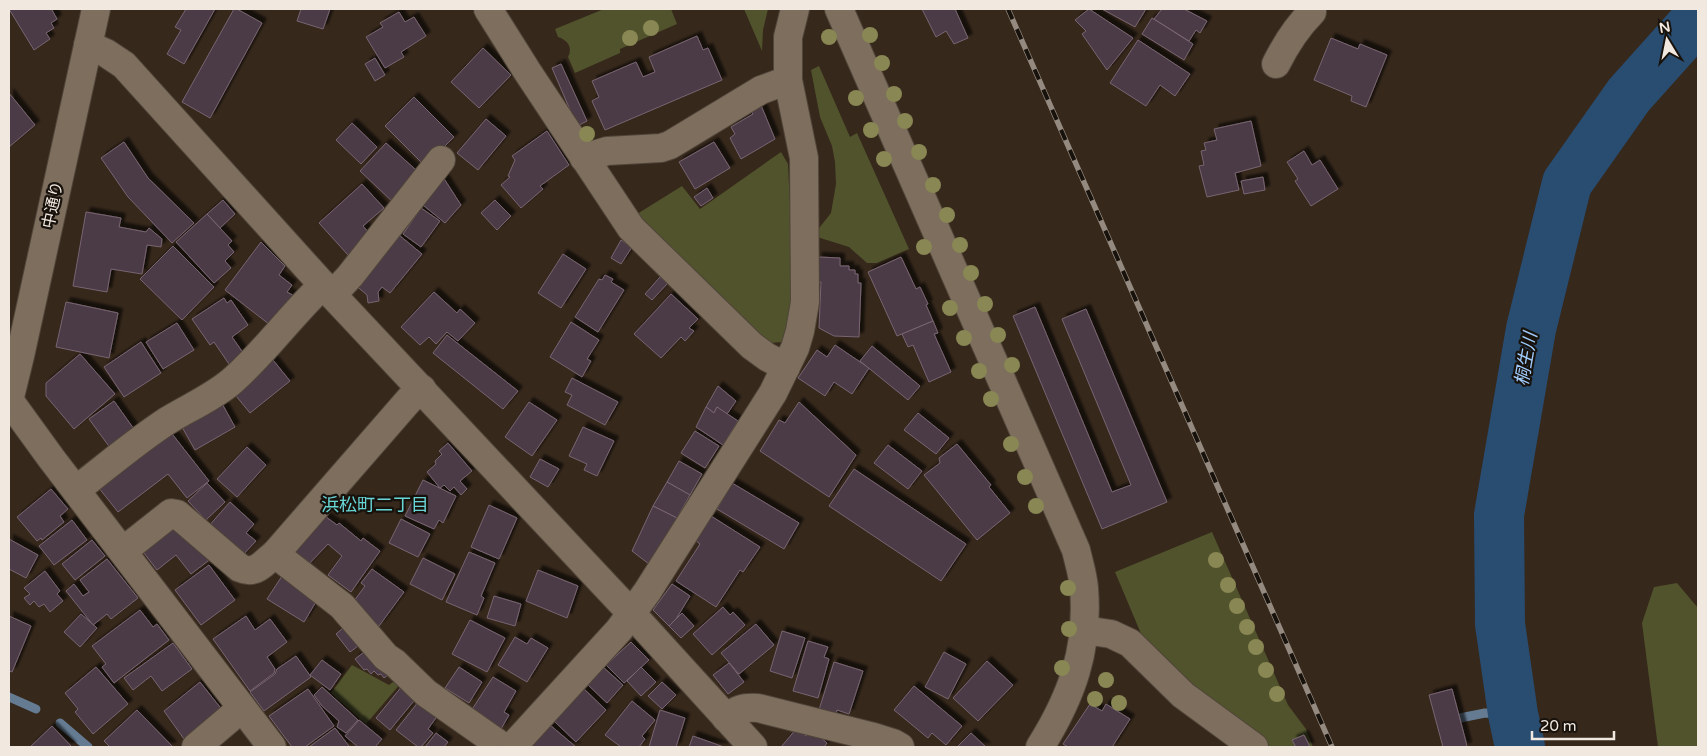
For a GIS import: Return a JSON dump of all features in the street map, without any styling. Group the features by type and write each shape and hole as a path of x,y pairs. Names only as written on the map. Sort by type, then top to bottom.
{"street":[{"name":"中通り","path":"9,401 96,9"},
{"path":"488,9 526,71 631,228 752,346 767,358 786,367"},
{"path":"512,747 632,614 773,393 800,332 805,302 804,158 788,80 788,37 795,9"},
{"path":"839,9 1072,538 1084,586 1084,630 1080,655 1070,692 1040,747"},
{"path":"1276,64 1288,41 1312,10"},
{"path":"88,44 106,52 124,65 328,289 632,614 753,747"},
{"path":"584,158 607,151 661,148 670,145 761,90 788,80"},
{"path":"76,490 166,422 232,381 264,349 311,296 328,289 350,276 441,160"},
{"path":"124,551 171,512 176,514 240,568 248,572 254,571 275,554 410,400 422,389"},
{"path":"9,401 272,747"},
{"path":"275,554 342,606 386,657 395,663 416,685 504,747"},
{"path":"1084,630 1110,634 1130,643 1183,695 1254,747"},
{"path":"726,718 735,710 743,707 758,708 874,737 900,747"},
{"path":"196,747 242,708"}],"green space":[{"path":"604,9 671,9 677,24 620,49 620,53 575,73 568,57 569,45 558,37 555,29"},
{"path":"744,9 768,9 763,30 762,51"},
{"path":"819,66 850,137 857,133 909,249 877,263 867,263 849,247 817,237 816,232 831,213 836,184 832,146 820,117 811,70"},
{"path":"781,152 788,164 794,289 786,342 766,343 637,222 637,214 682,186 700,209"},
{"path":"1212,532 1288,705 1306,729 1313,747 1270,747 1183,682 1142,636 1115,572"},
{"path":"1677,583 1698,608 1698,747 1658,747 1642,623 1654,587"},
{"path":"352,665 389,685 397,679 401,683 366,724 331,693"}],"building":[{"path":"9,9 53,9 57,19 51,23 54,28 46,33 50,39 34,50"},
{"path":"186,9 215,9 184,64 167,54 181,30 175,27"},
{"path":"234,9 262,23 210,118 182,102"},
{"path":"301,9 330,9 323,29 297,21"},
{"path":"922,9 955,9 968,38 954,44 946,31 936,37"},
{"path":"1089,9 1133,38 1107,70 1082,34 1086,31 1075,20"},
{"path":"1102,9 1146,9 1135,27"},
{"path":"1162,9 1184,9 1207,21 1200,33 1196,30 1189,41 1154,19"},
{"path":"399,12 405,22 414,17 426,36 401,52 404,57 385,68 366,37 383,27 380,23"},
{"path":"1152,18 1193,44 1184,60 1142,34"},
{"path":"697,36 703,50 708,48 722,80 605,130 592,101 599,97 592,81 636,62 643,77 655,72 649,57"},
{"path":"1331,38 1358,49 1360,44 1387,55 1366,107 1351,101 1352,96 1314,80"},
{"path":"1138,40 1190,74 1175,96 1160,85 1146,106 1110,83"},
{"path":"483,48 511,75 479,108 451,82"},
{"path":"375,58 385,75 375,81 365,64"},
{"path":"561,64 587,121 577,126 552,68"},
{"path":"9,93 35,125 9,147"},
{"path":"414,97 454,137 425,166 385,126"},
{"path":"760,103 775,139 741,159 730,138 735,134 731,127 753,114 749,109"},
{"path":"486,119 506,136 478,170 457,153"},
{"path":"1251,121 1261,166 1235,173 1239,190 1207,197 1199,166 1204,165 1201,151 1206,150 1204,143 1217,140 1214,129"},
{"path":"352,123 377,147 361,164 336,140"},
{"path":"547,131 569,165 540,186 543,189 521,208 501,185 510,177 508,176 515,160 512,156"},
{"path":"124,142 148,178 194,223 172,243 128,197 101,158"},
{"path":"714,142 730,168 695,189 679,162"},
{"path":"386,143 416,170 395,204 360,171"},
{"path":"1304,151 1312,165 1320,160 1338,189 1311,206 1295,181 1298,179 1287,162"},
{"path":"441,174 461,205 445,223 418,201"},
{"path":"1263,177 1265,190 1244,194 1241,181"},
{"path":"362,184 384,208 363,226 370,234 348,255 319,223"},
{"path":"707,188 713,198 701,206 694,197"},
{"path":"223,200 235,214 220,228 207,214"},
{"path":"495,200 511,216 497,230 481,213"},
{"path":"421,208 440,221 421,247 403,234"},
{"path":"86,212 121,218 119,227 146,232 149,228 162,239 161,247 147,245 142,274 111,269 107,292 73,286"},
{"path":"207,214 232,241 228,245 234,252 225,261 231,268 214,283 176,242"},
{"path":"394,231 422,254 390,293 382,287 378,292 379,301 368,303 367,295 353,283"},
{"path":"621,240 632,247 621,264 611,258"},
{"path":"261,242 285,266 279,275 292,285 287,292 298,298 274,328 225,290"},
{"path":"173,246 214,287 182,320 140,279"},
{"path":"563,254 586,269 561,308 538,293"},
{"path":"818,257 840,258 840,266 849,266 849,270 855,270 855,274 858,274 858,283 861,283 859,337 834,336 819,328 821,282 817,282"},
{"path":"901,257 916,289 920,287 933,321 897,336 868,272"},
{"path":"605,275 613,279 611,282 624,290 598,332 575,317 599,279 602,280"},
{"path":"660,277 668,283 652,300 645,294"},
{"path":"434,292 457,313 460,309 475,323 458,341 447,332 436,344 429,337 420,345 401,327"},
{"path":"671,294 698,319 689,328 694,331 685,341 681,337 661,358 634,334"},
{"path":"224,298 227,303 231,300 248,325 232,337 246,357 231,367 214,342 210,345 192,319"},
{"path":"66,302 118,313 109,358 56,347"},
{"path":"1035,307 1112,492 1131,485 1062,319 1086,309 1167,502 1102,529 1013,316"},
{"path":"933,321 938,333 934,334 951,372 929,382 913,345 908,347 902,334"},
{"path":"571,322 599,340 587,359 591,361 582,377 550,357"},
{"path":"177,323 194,350 163,369 146,342"},
{"path":"447,335 518,391 503,409 433,353"},
{"path":"141,342 161,373 124,397 104,367"},
{"path":"835,345 869,368 852,394 834,382 825,396 798,378 817,350 827,357"},
{"path":"872,346 920,386 908,400 860,361"},
{"path":"80,354 115,394 74,429 46,396 46,383"},
{"path":"269,355 290,381 250,413 232,391"},
{"path":"572,378 618,402 605,425 567,405 572,395 565,392"},
{"path":"718,386 736,401 727,414 717,407 714,413 706,407"},
{"path":"220,400 235,427 195,450 182,427"},
{"path":"114,401 136,432 111,449 89,419"},
{"path":"529,402 557,420 532,456 505,437"},
{"path":"799,402 856,455 829,497 760,451 779,420 785,423"},
{"path":"706,407 714,413 717,407 738,421 723,445 696,427"},
{"path":"918,413 949,438 936,454 904,430"},
{"path":"583,427 614,441 597,476 584,470 587,464 569,456"},
{"path":"169,430 209,481 187,498 168,474 118,512 95,483"},
{"path":"695,431 719,446 705,468 681,453"},
{"path":"448,443 472,471 460,481 467,489 461,495 454,487 450,491 444,485 440,488 427,472 436,464 435,461 442,454 439,451"},
{"path":"957,444 991,485 989,487 1010,513 977,540 924,475 940,463 939,458"},
{"path":"888,445 922,471 908,489 874,463"},
{"path":"247,447 266,465 237,497 217,479"},
{"path":"540,459 559,469 548,487 530,477"},
{"path":"679,461 702,474 690,495 667,482"},
{"path":"854,469 966,544 941,581 829,506"},
{"path":"423,480 456,496 443,523 439,520 434,529 405,516"},
{"path":"667,482 690,495 677,518 653,506"},
{"path":"207,483 225,502 206,520 188,501"},
{"path":"732,483 799,523 784,549 717,509"},
{"path":"51,489 68,509 60,516 64,522 42,540 41,538 37,541 17,517"},
{"path":"230,502 254,524 246,533 256,541 240,558 207,528"},
{"path":"489,505 517,518 499,559 471,547"},
{"path":"653,506 677,518 649,564 632,551"},
{"path":"318,511 337,525 339,523 361,541 363,538 380,551 351,592 328,575 342,556 328,544 307,566 288,547"},
{"path":"711,516 760,547 743,572 740,570 716,607 676,581 700,544 695,540"},
{"path":"174,518 217,554 191,574 176,555 157,570 141,549"},
{"path":"401,519 430,534 418,557 389,543"},
{"path":"72,520 87,540 54,565 39,546"},
{"path":"9,539 38,555 26,578 9,569"},
{"path":"92,540 105,556 75,580 62,564"},
{"path":"469,552 495,563 481,596 484,598 477,615 446,602"},
{"path":"423,558 455,574 442,600 410,584"},
{"path":"107,559 138,598 111,619 107,614 93,625 66,591 74,584 83,596 89,592 80,580"},
{"path":"209,565 235,600 201,625 175,590"},
{"path":"372,569 404,592 379,626 351,605 365,586 361,583"},
{"path":"538,570 578,586 567,618 526,601"},
{"path":"45,571 60,591 57,594 63,601 50,612 44,604 39,607 34,601 30,605 24,598 30,594 24,588"},
{"path":"282,576 317,600 304,622 267,599"},
{"path":"672,584 690,596 676,619 669,626 653,610"},
{"path":"494,596 521,604 515,626 487,618"},
{"path":"723,607 730,615 733,612 745,625 712,655 693,634"},
{"path":"140,610 153,627 157,624 169,640 114,683 102,667 106,664 92,646"},
{"path":"682,613 694,626 681,638 669,626"},
{"path":"81,614 97,628 80,647 64,632"},
{"path":"9,616 31,626 12,672 9,671"},
{"path":"246,616 255,630 270,619 287,642 267,657 275,669 274,673 250,691 213,639"},
{"path":"470,620 505,638 487,672 452,654"},
{"path":"350,622 365,641 350,652 336,634"},
{"path":"756,624 774,645 739,674 721,653"},
{"path":"782,631 805,638 792,678 770,671"},
{"path":"515,637 527,644 531,638 548,648 527,682 498,665"},
{"path":"808,641 828,647 824,657 829,659 818,698 793,691"},
{"path":"631,642 649,660 624,683 606,665"},
{"path":"173,643 192,669 162,691 151,676 133,690 124,678"},
{"path":"372,646 392,672 384,678 381,674 378,675 374,671 371,674 367,669 364,670 355,659"},
{"path":"944,652 966,664 948,699 925,687"},
{"path":"296,656 311,677 264,711 250,692"},
{"path":"322,660 341,674 330,690 310,675"},
{"path":"987,661 1013,685 978,721 953,698"},
{"path":"834,662 863,671 849,714 837,710 835,718 818,713"},
{"path":"729,663 744,682 728,694 713,675"},
{"path":"96,667 128,704 93,734 75,712 78,709 65,693"},
{"path":"459,667 482,682 469,703 445,688"},
{"path":"603,667 623,685 607,703 587,684"},
{"path":"641,667 656,682 641,696 627,681"},
{"path":"493,677 516,691 504,712 509,715 501,729 471,711"},
{"path":"200,682 223,711 184,739 164,711"},
{"path":"662,682 676,695 662,709 648,696"},
{"path":"403,685 418,696 390,730 376,718"},
{"path":"914,686 962,726 946,745 932,733 928,738 894,710"},
{"path":"322,687 358,720 346,733 337,727 339,721 322,706 314,695"},
{"path":"308,689 334,726 305,747 292,747 269,716"},
{"path":"584,689 606,710 576,742 554,721"},
{"path":"1452,689 1467,747 1443,747 1429,695"},
{"path":"419,701 438,715 428,729 433,733 421,747 418,747 396,730"},
{"path":"632,701 655,720 642,736 645,739 639,747 621,747 605,735"},
{"path":"1090,704 1102,711 1106,704 1130,719 1112,747 1068,747 1063,744"},
{"path":"137,710 172,746 110,747 104,741"},
{"path":"660,710 685,718 676,747 649,747"},
{"path":"359,720 382,739 375,747 358,747 345,736"},
{"path":"550,725 576,747 531,747"},
{"path":"52,726 72,747 30,747"},
{"path":"335,728 348,747 309,747"},
{"path":"797,728 806,736 811,729 827,743 824,747 781,747"},
{"path":"436,733 448,742 444,747 425,747"},
{"path":"971,733 986,747 957,747"},
{"path":"1304,735 1310,747 1296,747 1292,740"},
{"path":"693,736 724,747 689,747"}],"waterway":[{"name":"桐生川","path":"1520,747 1513,714 1500,624 1499,515 1531,329 1567,183 1629,95 1698,18"},
{"path":"9,697 36,709"},
{"path":"1460,718 1485,713 1513,714"},
{"path":"60,723 88,747"}],"railway":[{"path":"1008,9 1332,747"}],"district":[{"name":"浜松町二丁目","path":"375,505"}]}
